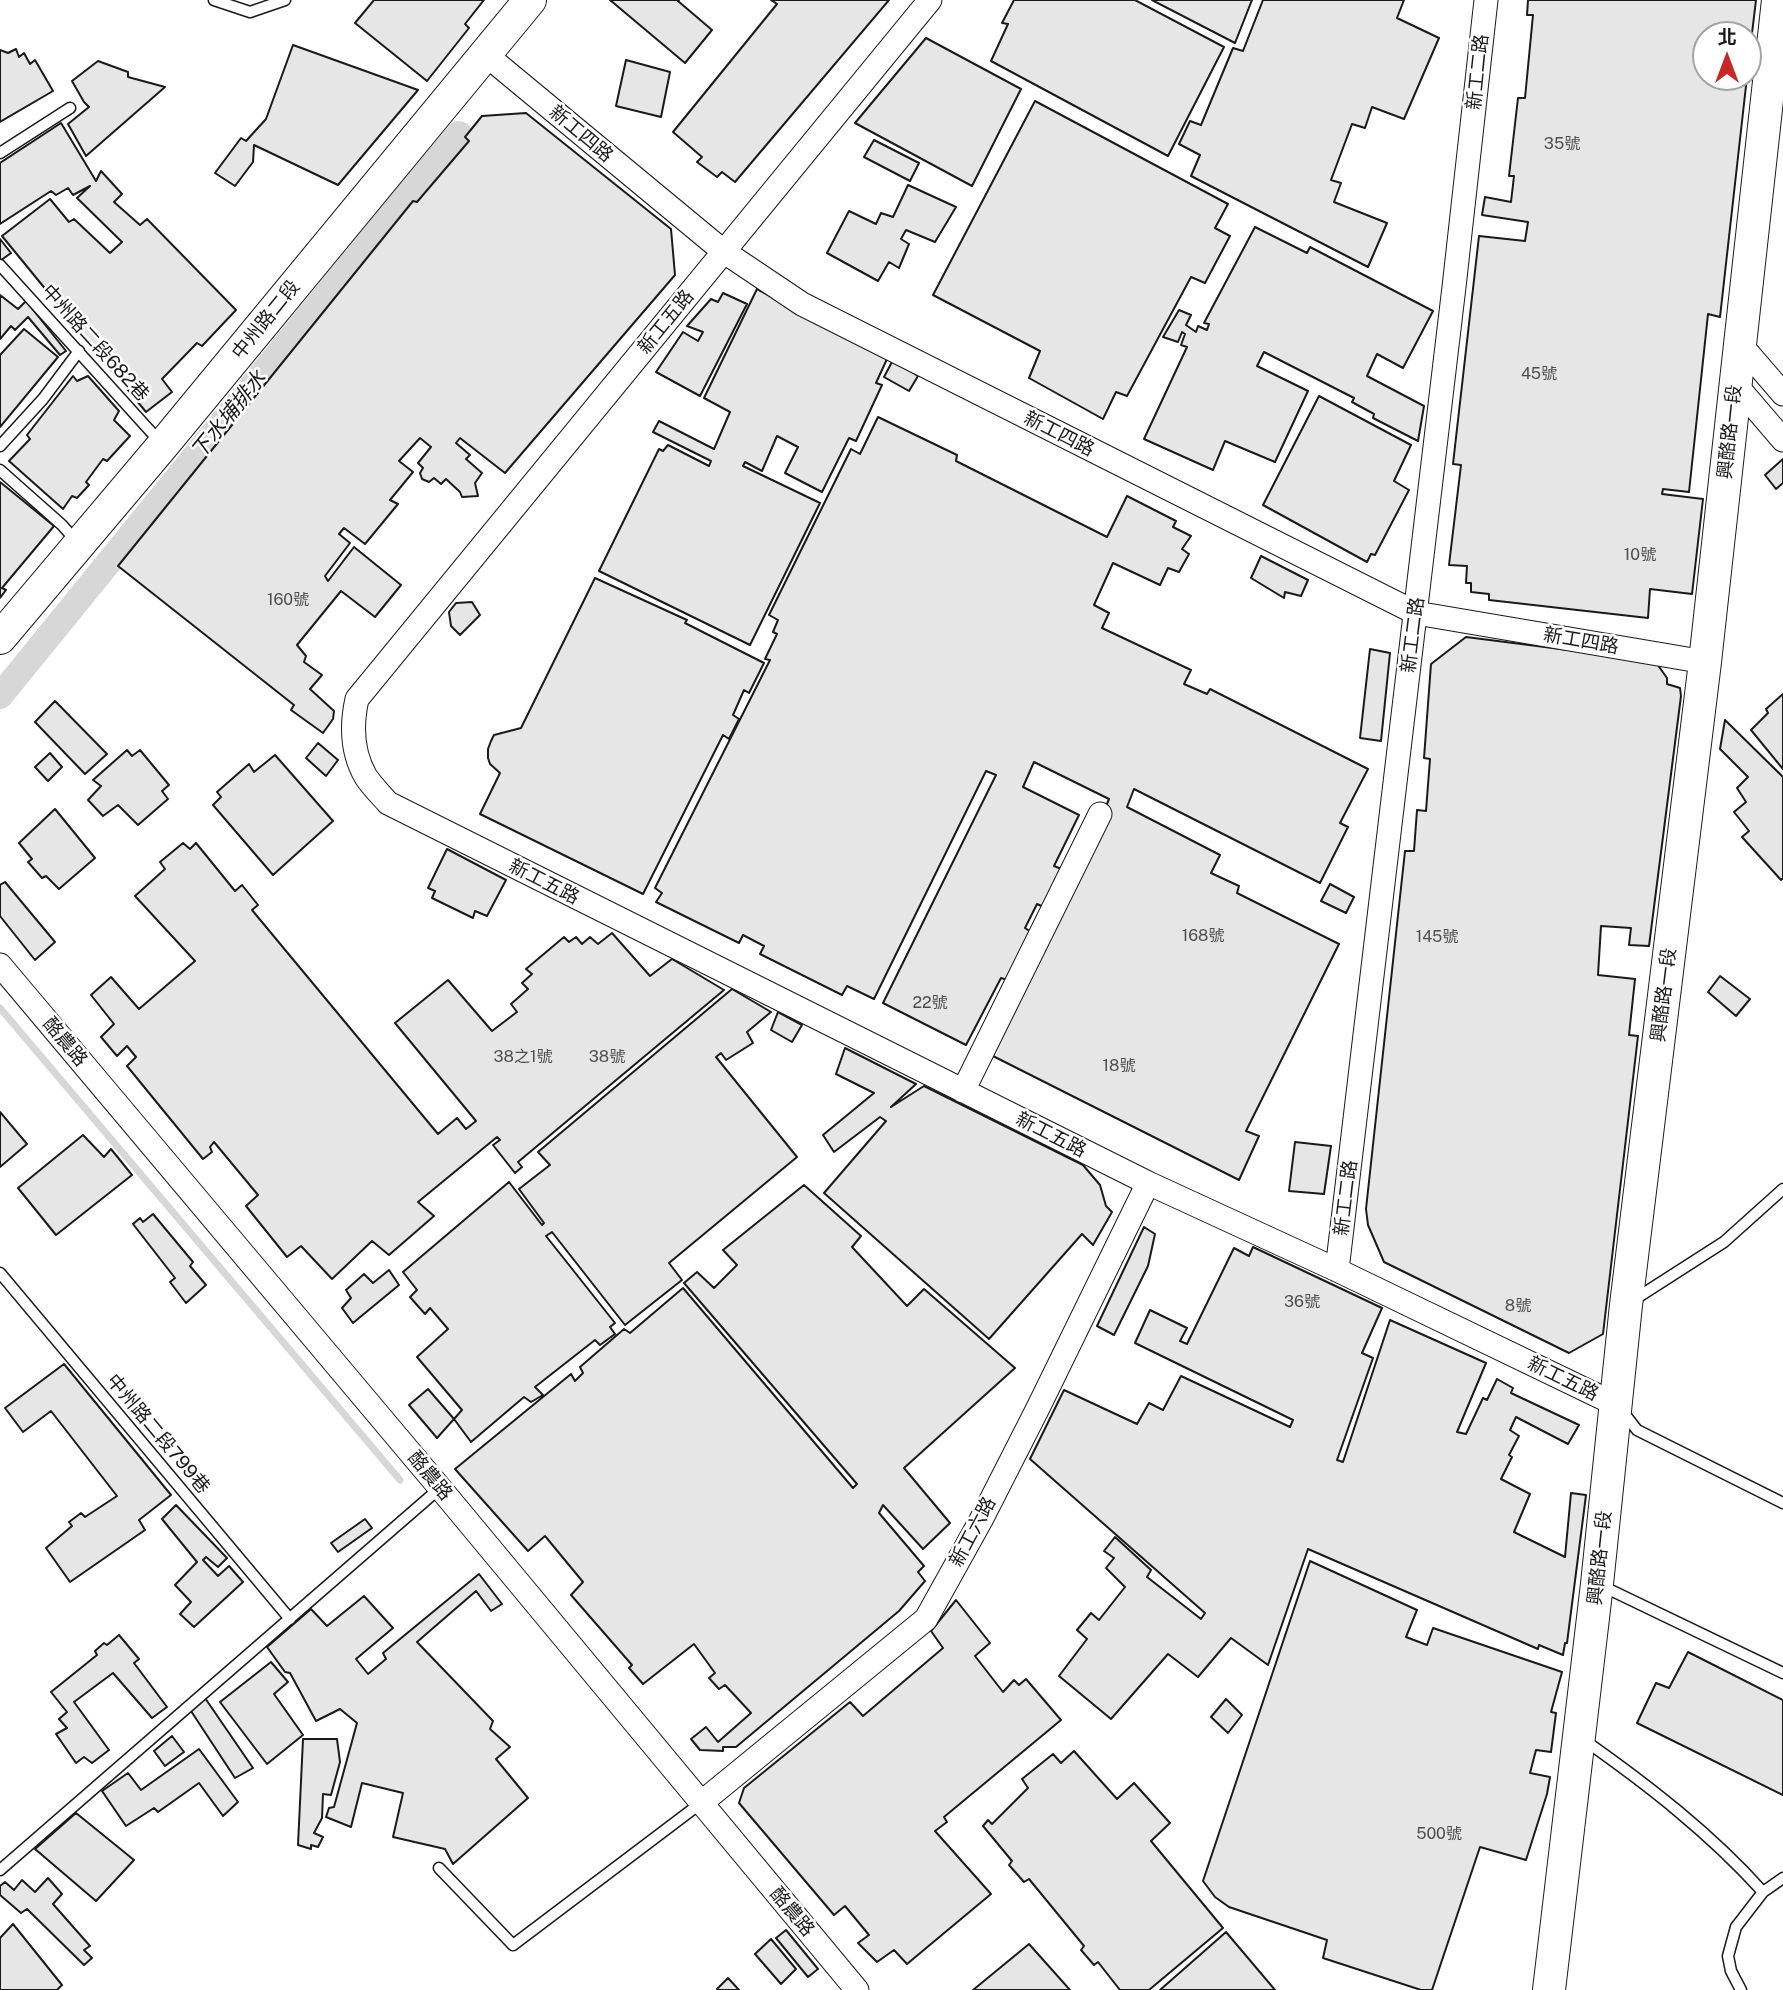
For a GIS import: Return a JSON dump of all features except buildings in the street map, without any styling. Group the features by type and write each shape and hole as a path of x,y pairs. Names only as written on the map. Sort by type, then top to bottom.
{"street":[{"name":"中州路二段","path":"0,638 530,0"},
{"name":"新工五路","path":"930,0 357,699 352,720 354,744 366,776 388,803 1148,1183 1337,1269 1617,1405"},
{"name":"新工二路","path":"1337,1269 1486,0"},
{"name":"興酪路一段","path":"1549,1990 1597,1584 1626,1305 1705,662 1778,0"},
{"name":"新工四路","path":"485,54 723,251 802,304 1416,613 1705,662"},
{"path":"1740,344 1783,394"},
{"path":"1735,384 1783,440"},
{"path":"963,1091 1100,814"},
{"name":"酪農路","path":"0,965 857,1990"},
{"name":"新工六路","path":"701,1803 926,1619 981,1520 1148,1183"}],"lane":[{"path":"214,0 250,12 279,1"},
{"path":"0,153 70,108"},
{"name":"中州路二段682巷","path":"0,265 163,445"},
{"path":"0,446 43,399 79,351"},
{"path":"0,470 54,517 79,545"},
{"path":"1626,1305 1724,1242 1783,1189"},
{"name":"中州路二段799巷","path":"0,1273 290,1619"},
{"path":"1617,1405 1637,1430 1783,1503"},
{"path":"0,1870 440,1488"},
{"path":"1597,1584 1783,1673"},
{"path":"1578,1736 1641,1780 1741,1867 1763,1892"},
{"path":"439,1868 513,1945 701,1803"},
{"path":"1741,1990 1731,1971 1728,1956 1736,1927 1763,1892 1783,1878"}],"waterway":[{"name":"下水埔排水","path":"0,696 459,134"},
{"path":"0,1008 400,1480"}]}
